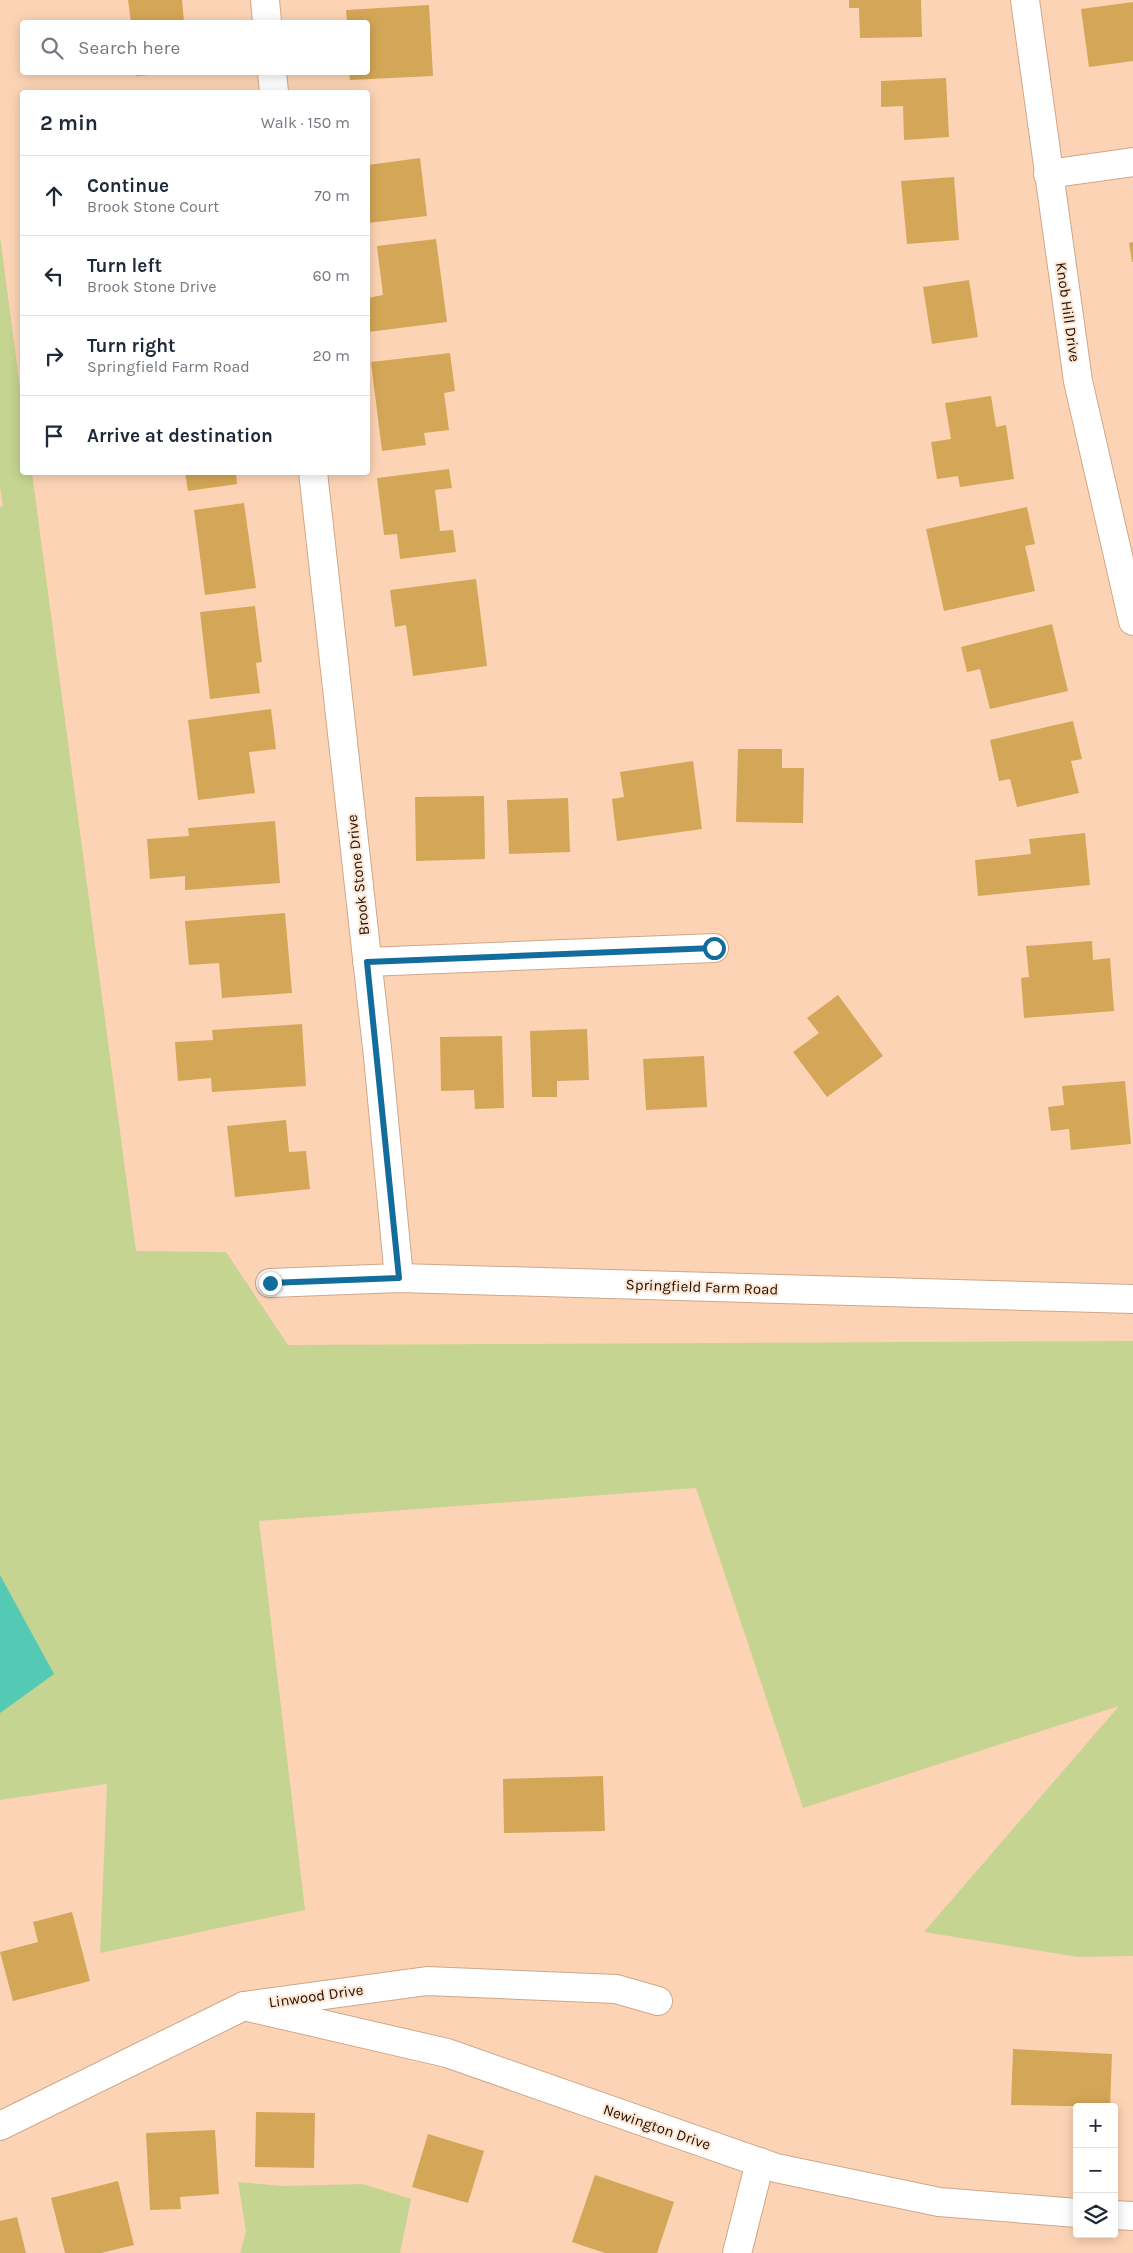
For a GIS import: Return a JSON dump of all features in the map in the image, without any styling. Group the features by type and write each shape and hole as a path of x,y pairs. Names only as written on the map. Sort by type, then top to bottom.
{"street":[{"path":"265,0 267,20"},
{"name":"Knob Hill Drive","path":"1025,0 1078,380 1126,562 1133,621"},
{"path":"272,75 274,90"},
{"path":"1048,174 1133,162"},
{"name":"Brook Stone Drive","path":"313,475 367,962 399,1278"},
{"path":"367,962 714,948"},
{"name":"Springfield Farm Road","path":"270,1283 399,1278 1133,1299"},
{"name":"Linwood Drive","path":"0,2126 244,2006 427,1981 616,1989 658,2001"},
{"name":"Newington Drive","path":"244,2006 446,2053 776,2168 940,2202 1073,2213"},
{"path":"737,2253 760,2162"},
{"path":"1118,2215 1133,2216"}],"green space":[{"path":"0,236 20,388 20,475 32,475 136,1251 226,1252 288,1345 1133,1341 1133,1956 1078,1957 924,1932 1119,1706 803,1808 696,1488 259,1521 305,1910 100,1953 107,1784 0,1800 0,507 3,506 0,487"},
{"path":"238,2182 284,2186 363,2184 411,2199 400,2253 240,2253 246,2231"}],"water":[{"path":"0,1575 54,1674 0,1713"}],"building":[{"path":"128,0 182,0 184,20 131,20"},
{"path":"849,0 921,0 922,37 860,38 859,8 849,8"},
{"path":"1133,2 1133,61 1089,67 1081,9"},
{"path":"429,5 433,76 350,80 349,75 370,75 370,20 347,20 346,10"},
{"path":"946,78 949,137 904,140 903,106 881,107 881,81"},
{"path":"420,158 427,216 370,223 370,165"},
{"path":"954,177 959,240 907,244 901,181"},
{"path":"436,239 447,322 370,332 370,298 383,295 377,246"},
{"path":"1133,242 1133,262 1132,262 1129,243"},
{"path":"969,280 978,337 932,344 923,287"},
{"path":"450,353 455,391 444,393 449,430 424,433 426,445 382,451 371,362"},
{"path":"991,396 996,427 1006,425 1014,479 960,487 958,476 937,479 931,442 951,439 945,403"},
{"path":"449,469 452,488 435,490 440,531 453,530 456,552 400,559 397,534 384,535 377,478"},
{"path":"185,475 236,475 237,484 188,491"},
{"path":"244,503 256,588 205,595 194,510"},
{"path":"1027,507 1035,544 1025,546 1035,591 944,611 926,529"},
{"path":"476,579 487,666 413,676 406,625 395,627 390,590"},
{"path":"255,606 262,662 256,663 260,693 210,699 200,612"},
{"path":"1052,624 1068,691 990,709 980,669 967,672 961,647"},
{"path":"271,709 276,749 249,752 255,793 198,800 188,720"},
{"path":"1073,721 1082,759 1071,761 1079,793 1017,807 1010,779 999,781 990,740"},
{"path":"738,749 782,749 782,768 804,768 803,823 736,822"},
{"path":"693,761 702,829 617,841 612,799 624,797 620,772"},
{"path":"484,796 485,859 416,861 415,797"},
{"path":"568,798 570,852 509,854 507,800"},
{"path":"275,821 280,883 185,890 185,876 150,879 147,839 189,836 188,828"},
{"path":"1085,833 1090,885 978,896 975,860 1031,854 1029,839"},
{"path":"285,913 292,993 222,998 219,963 189,965 185,921"},
{"path":"1092,941 1093,960 1110,958 1114,1011 1024,1018 1021,978 1029,977 1026,946"},
{"path":"838,995 883,1056 827,1097 793,1052 819,1033 807,1018"},
{"path":"302,1024 306,1086 212,1092 211,1078 178,1081 175,1042 213,1040 212,1030"},
{"path":"587,1029 589,1080 557,1081 557,1097 532,1097 530,1031"},
{"path":"502,1036 504,1108 475,1109 474,1090 441,1091 440,1037"},
{"path":"704,1056 707,1107 646,1110 643,1059"},
{"path":"1125,1081 1131,1144 1071,1150 1069,1129 1051,1131 1048,1107 1064,1105 1062,1086"},
{"path":"286,1120 289,1152 306,1151 310,1189 235,1197 227,1126"},
{"path":"603,1776 605,1831 504,1833 503,1779"},
{"path":"72,1912 90,1981 13,2001 0,1952 38,1942 33,1922"},
{"path":"1013,2049 1112,2054 1110,2103 1073,2103 1073,2106 1011,2105"},
{"path":"256,2112 315,2113 314,2168 255,2167"},
{"path":"215,2130 219,2194 180,2197 181,2209 150,2210 146,2133"},
{"path":"428,2134 484,2151 468,2203 412,2187"},
{"path":"595,2175 674,2202 657,2253 605,2253 572,2242"},
{"path":"118,2181 134,2245 101,2253 65,2253 51,2198"},
{"path":"17,2217 26,2253 0,2253 0,2221"}],"route":[{"path":"270,1283 399,1278 367,962 714,948"}]}
